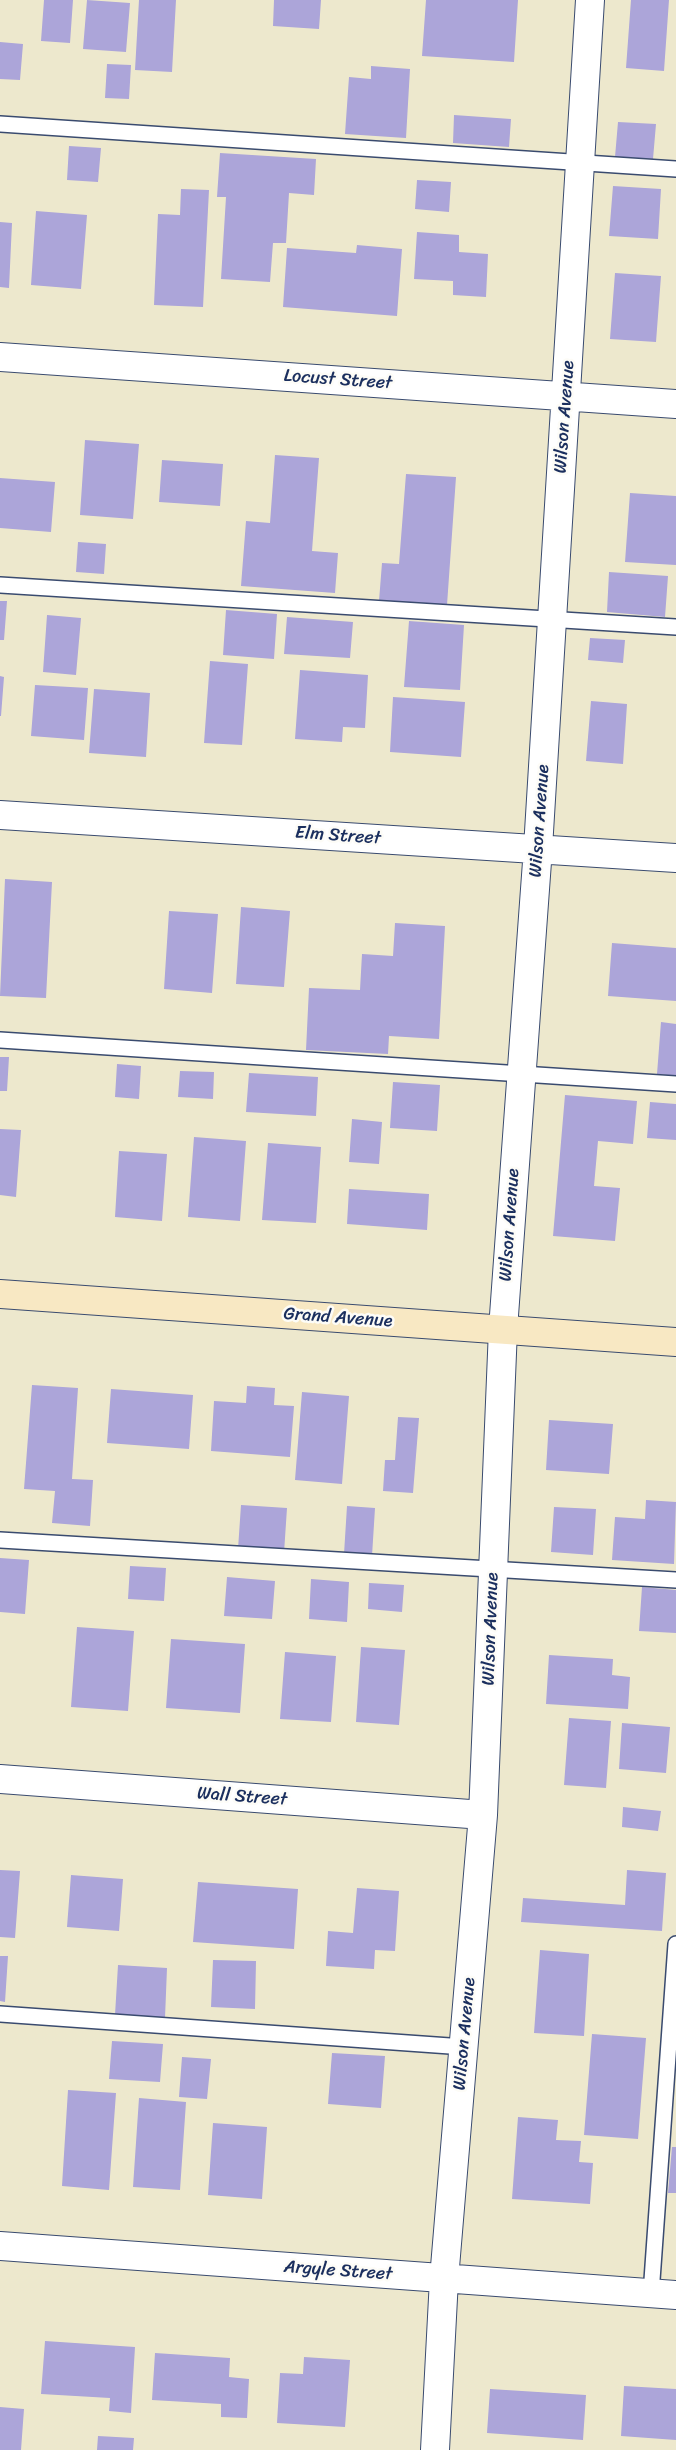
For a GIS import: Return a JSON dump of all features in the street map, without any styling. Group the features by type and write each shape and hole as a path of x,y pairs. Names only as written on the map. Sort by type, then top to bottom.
{"main road":[{"name":"Grand Avenue","path":"0,1294 676,1342"}],"street":[{"name":"Wilson Avenue","path":"435,2450 444,2279 483,1815 503,1329 538,848 590,0"},
{"name":"Locust Street","path":"0,357 676,404"},
{"name":"Elm Street","path":"0,815 676,858"},
{"name":"Wall Street","path":"0,1779 483,1815"},
{"name":"Argyle Street","path":"0,2246 663,2294"}],"lane":[{"path":"0,124 676,169"},
{"path":"0,585 676,627"},
{"path":"0,1040 676,1084"},
{"path":"0,1540 676,1580"},
{"path":"663,2294 676,1944"},
{"path":"0,2014 464,2047"}],"building":[{"path":"44,0 73,0 70,43 41,41"},
{"path":"87,0 130,3 126,52 83,49"},
{"path":"139,0 176,0 172,72 135,70"},
{"path":"274,0 321,0 319,29 273,26"},
{"path":"426,0 518,0 514,62 422,56"},
{"path":"631,0 669,0 664,71 626,68"},
{"path":"0,42 23,44 20,80 0,79"},
{"path":"107,64 131,65 129,99 105,98"},
{"path":"371,66 410,69 406,138 345,134 349,77 371,79"},
{"path":"454,115 511,119 509,147 453,143"},
{"path":"618,122 656,124 653,159 615,157"},
{"path":"69,146 101,148 98,182 67,180"},
{"path":"220,153 316,159 314,195 289,193 286,243 273,243 270,282 221,279 226,197 217,197"},
{"path":"417,180 451,182 449,212 415,209"},
{"path":"613,186 661,189 658,239 609,236"},
{"path":"181,189 209,190 203,307 154,305 158,214 180,215"},
{"path":"36,211 87,215 81,289 31,285"},
{"path":"0,222 12,223 9,288 0,287"},
{"path":"417,232 459,235 459,252 488,254 486,297 453,295 453,281 414,279"},
{"path":"357,245 402,249 397,316 283,307 287,248 356,253"},
{"path":"615,273 661,276 656,342 610,339"},
{"path":"85,440 139,444 133,519 80,515"},
{"path":"275,455 319,458 312,551 338,553 335,593 241,586 246,521 270,523"},
{"path":"162,460 223,464 220,506 159,502"},
{"path":"406,474 456,477 447,605 379,601 382,563 399,564"},
{"path":"0,478 55,482 51,532 0,528"},
{"path":"630,493 676,496 676,565 625,562"},
{"path":"78,542 106,544 104,574 76,572"},
{"path":"609,572 668,576 665,617 607,612"},
{"path":"0,601 7,601 4,640 0,640"},
{"path":"226,610 277,614 274,659 223,655"},
{"path":"47,615 81,618 76,675 43,672"},
{"path":"287,617 353,622 350,658 284,654"},
{"path":"409,621 464,625 460,690 404,687"},
{"path":"590,638 625,640 623,663 588,660"},
{"path":"210,661 248,664 242,745 204,743"},
{"path":"300,670 368,675 365,728 343,727 342,742 295,739"},
{"path":"0,676 4,677 1,716 0,716"},
{"path":"35,685 88,688 84,740 31,736"},
{"path":"94,689 150,693 146,757 89,753"},
{"path":"393,697 465,702 461,757 390,752"},
{"path":"591,701 627,704 623,764 586,761"},
{"path":"5,879 52,882 46,998 0,996"},
{"path":"241,907 290,911 284,987 236,984"},
{"path":"169,911 218,914 212,993 164,989"},
{"path":"395,923 445,926 439,1039 389,1036 388,1054 306,1050 309,988 360,990 362,954 393,956"},
{"path":"612,943 676,948 676,1001 608,996"},
{"path":"661,1022 676,1024 676,1076 657,1074"},
{"path":"0,1057 9,1057 7,1091 0,1091"},
{"path":"117,1064 141,1066 139,1099 115,1097"},
{"path":"180,1071 214,1072 213,1099 178,1097"},
{"path":"249,1073 318,1077 316,1116 246,1112"},
{"path":"393,1082 440,1085 437,1131 390,1128"},
{"path":"565,1095 637,1101 633,1144 598,1141 594,1186 620,1188 615,1241 553,1236"},
{"path":"650,1102 676,1104 676,1140 647,1138"},
{"path":"352,1119 382,1122 379,1164 349,1162"},
{"path":"0,1129 21,1130 16,1197 0,1195"},
{"path":"194,1137 246,1141 240,1221 188,1217"},
{"path":"268,1143 321,1147 316,1223 262,1220"},
{"path":"119,1151 167,1154 162,1221 115,1217"},
{"path":"349,1189 429,1194 427,1230 347,1224"},
{"path":"32,1385 78,1388 72,1479 93,1480 90,1526 52,1523 55,1491 24,1489"},
{"path":"247,1386 275,1388 274,1405 294,1406 290,1457 211,1451 214,1401 246,1403"},
{"path":"111,1389 193,1395 189,1449 107,1443"},
{"path":"302,1392 349,1396 342,1484 295,1480"},
{"path":"398,1417 419,1418 413,1493 383,1491 385,1460 395,1460"},
{"path":"549,1420 613,1424 609,1474 546,1470"},
{"path":"646,1500 676,1502 674,1564 612,1560 615,1517 645,1519"},
{"path":"241,1505 287,1508 284,1553 238,1549"},
{"path":"347,1506 375,1508 372,1556 344,1554"},
{"path":"554,1507 596,1509 593,1555 551,1552"},
{"path":"0,1558 29,1560 25,1614 0,1612"},
{"path":"130,1566 166,1568 164,1601 128,1599"},
{"path":"227,1577 275,1581 272,1619 224,1616"},
{"path":"311,1579 349,1582 347,1622 309,1619"},
{"path":"369,1583 404,1585 402,1612 368,1609"},
{"path":"642,1587 676,1590 676,1633 639,1631"},
{"path":"77,1627 134,1631 128,1711 71,1707"},
{"path":"171,1639 245,1644 240,1713 166,1708"},
{"path":"361,1647 405,1650 399,1725 356,1722"},
{"path":"285,1652 336,1656 331,1722 280,1719"},
{"path":"549,1655 613,1659 612,1675 630,1677 628,1709 546,1704"},
{"path":"569,1718 611,1721 606,1788 564,1785"},
{"path":"622,1723 670,1727 666,1773 619,1769"},
{"path":"623,1807 661,1811 658,1831 622,1827"},
{"path":"0,1870 20,1871 15,1938 0,1937"},
{"path":"627,1870 666,1873 662,1931 521,1922 523,1898 625,1905"},
{"path":"71,1875 123,1879 119,1931 67,1927"},
{"path":"198,1882 298,1889 294,1949 193,1942"},
{"path":"357,1888 399,1891 395,1951 375,1950 374,1969 326,1966 328,1931 353,1933"},
{"path":"540,1950 589,1954 584,2036 534,2033"},
{"path":"0,1956 8,1956 5,2002 0,2001"},
{"path":"213,1960 256,1961 255,2009 211,2007"},
{"path":"118,1965 167,1968 165,2018 115,2015"},
{"path":"592,2034 646,2038 638,2139 584,2135"},
{"path":"112,2041 163,2044 160,2082 109,2079"},
{"path":"332,2053 385,2056 381,2108 328,2104"},
{"path":"182,2057 211,2059 207,2099 179,2097"},
{"path":"68,2090 116,2093 109,2190 62,2186"},
{"path":"139,2098 186,2102 180,2190 133,2187"},
{"path":"518,2117 558,2120 556,2140 581,2141 579,2162 593,2163 590,2204 512,2199"},
{"path":"213,2123 267,2127 262,2199 208,2195"},
{"path":"672,2147 676,2147 676,2193 668,2193"},
{"path":"45,2341 135,2347 131,2413 109,2411 110,2398 41,2394"},
{"path":"155,2353 230,2358 229,2377 249,2379 247,2418 221,2417 221,2404 152,2400"},
{"path":"304,2357 350,2360 345,2427 277,2423 280,2373 303,2374"},
{"path":"624,2386 676,2389 676,2440 621,2436"},
{"path":"490,2389 586,2395 583,2440 487,2433"},
{"path":"0,2407 24,2409 21,2450 0,2450"},
{"path":"98,2436 134,2438 133,2450 97,2450"}]}
